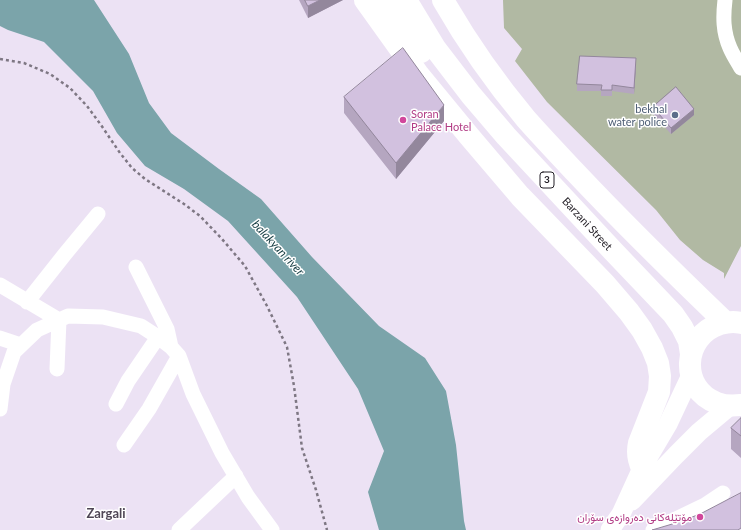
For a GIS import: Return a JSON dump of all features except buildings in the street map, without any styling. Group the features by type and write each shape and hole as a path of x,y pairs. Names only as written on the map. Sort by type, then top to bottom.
{"highway":[{"path":"365,0 418,74 469,136 520,196 630,312 642,330 658,363 660,376 659,392 638,448 638,458 642,468"},
{"path":"386,0 408,34 448,88 501,151 560,215 623,270 641,281"},
{"name":"Barzani Street","path":"406,0 436,48 471,95 511,142 673,314 689,341 691,364"},
{"name":"3","path":"443,0 453,9 478,56 526,120 611,211 736,322"},
{"name":"3","path":"735,406 717,403 705,397 696,387 691,364 696,342 703,333 713,326 736,322"}],"main road":[{"path":"621,514 642,468 668,424 691,364"},
{"path":"610,530 621,514 699,432 735,406"}],"street":[{"path":"725,0 723,15 724,30 730,48 741,68"},
{"path":"27,302 98,214"},
{"path":"136,267 167,330 193,394 222,453 248,497 272,530"},
{"path":"0,285 59,320"},
{"path":"0,409 3,384 14,352 36,330 68,316 103,317 141,326 158,337 175,352"},
{"path":"57,369 59,320"},
{"path":"116,404 128,381 158,337"},
{"path":"0,338 21,345"},
{"path":"124,445 149,409 175,352"},
{"path":"179,530 236,476"},
{"path":"653,530 706,505 723,493"}],"path":[{"path":"0,58 24,63 50,74 70,88 87,106 132,168 200,216 245,266 268,306 287,347 302,448 327,530"}],"shaded area":[{"path":"503,0 741,0 741,246 724,279 724,273 703,260 680,240 656,210 547,102 515,61 522,49 504,28"}],"water":[{"name":"balakyan river","path":"0,0 94,0 129,54 149,103 171,133 261,199 312,257 379,326 425,358 446,391 456,445 466,530 379,530 368,492 384,451 358,389 297,297 228,221 184,189 145,166 117,133 93,91 44,42 0,26"}],"place":[{"name":"bekhal water police","path":"675,115"},
{"name":"Soran Palace Hotel","path":"403,120"},
{"name":"مۆتێلەکانی دەروازەی سۆران","path":"700,517"}],"district":[{"name":"Zargali","path":"106,514"}]}
